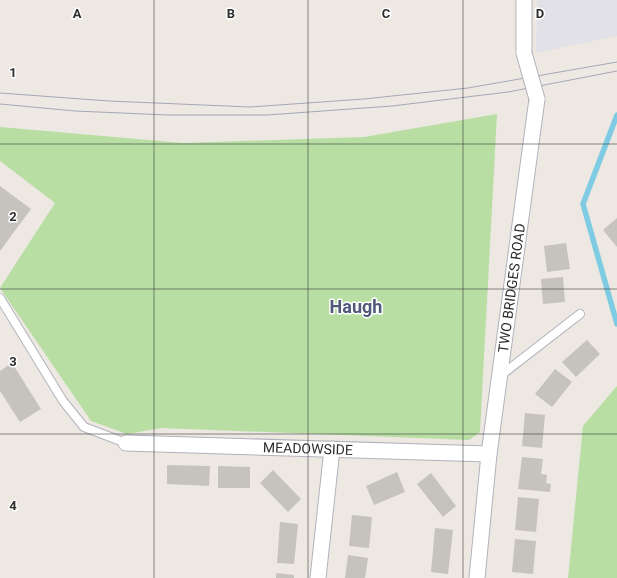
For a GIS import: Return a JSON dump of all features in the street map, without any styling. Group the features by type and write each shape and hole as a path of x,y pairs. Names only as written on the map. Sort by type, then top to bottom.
{"street":[{"name":"TWO BRIDGES ROAD","path":"477,578 489,454 537,99 524,53 524,0"},
{"name":"MEADOWSIDE","path":"126,443 489,454"},
{"path":"318,578 332,449"}],"lane":[{"path":"0,298 63,401 84,427 126,443"},
{"path":"499,377 580,314"}],"shaded area":[{"path":"537,0 617,0 617,36 536,53"}],"green space":[{"path":"497,114 480,432 469,440 161,428 127,434 91,421 0,288 55,203 0,161 0,127 183,143 364,137"},
{"path":"617,386 617,578 568,578 583,426"}],"building":[{"path":"0,186 31,209 0,251"},
{"path":"617,218 617,247 603,230"},
{"path":"566,243 570,269 547,272 544,246"},
{"path":"563,277 565,302 543,304 541,279"},
{"path":"587,340 600,354 576,377 562,362"},
{"path":"12,363 41,409 20,422 0,391 0,371"},
{"path":"555,369 572,382 552,407 535,394"},
{"path":"525,413 545,415 542,448 522,446"},
{"path":"522,457 543,459 541,474 547,475 546,483 551,484 550,492 518,489"},
{"path":"167,465 210,466 209,486 167,484"},
{"path":"218,466 250,467 250,488 218,488"},
{"path":"273,470 301,499 288,512 260,483"},
{"path":"397,472 405,492 374,505 366,486"},
{"path":"431,473 456,506 443,517 417,484"},
{"path":"518,497 539,499 536,532 515,530"},
{"path":"352,515 372,517 369,548 349,546"},
{"path":"280,522 298,524 294,564 277,563"},
{"path":"435,528 453,530 448,574 431,572"},
{"path":"515,539 536,541 533,574 512,572"},
{"path":"348,555 368,558 365,578 345,578"},
{"path":"276,573 294,575 294,578 276,578"}],"waterway":[{"path":"617,115 583,204 617,324"}],"tram line":[{"path":"0,93 109,101 250,107 364,99 468,88 617,62"},
{"path":"0,104 75,111 168,115 267,115 392,106 508,92 617,71"}],"district":[{"name":"Haugh","path":"356,307"}]}
